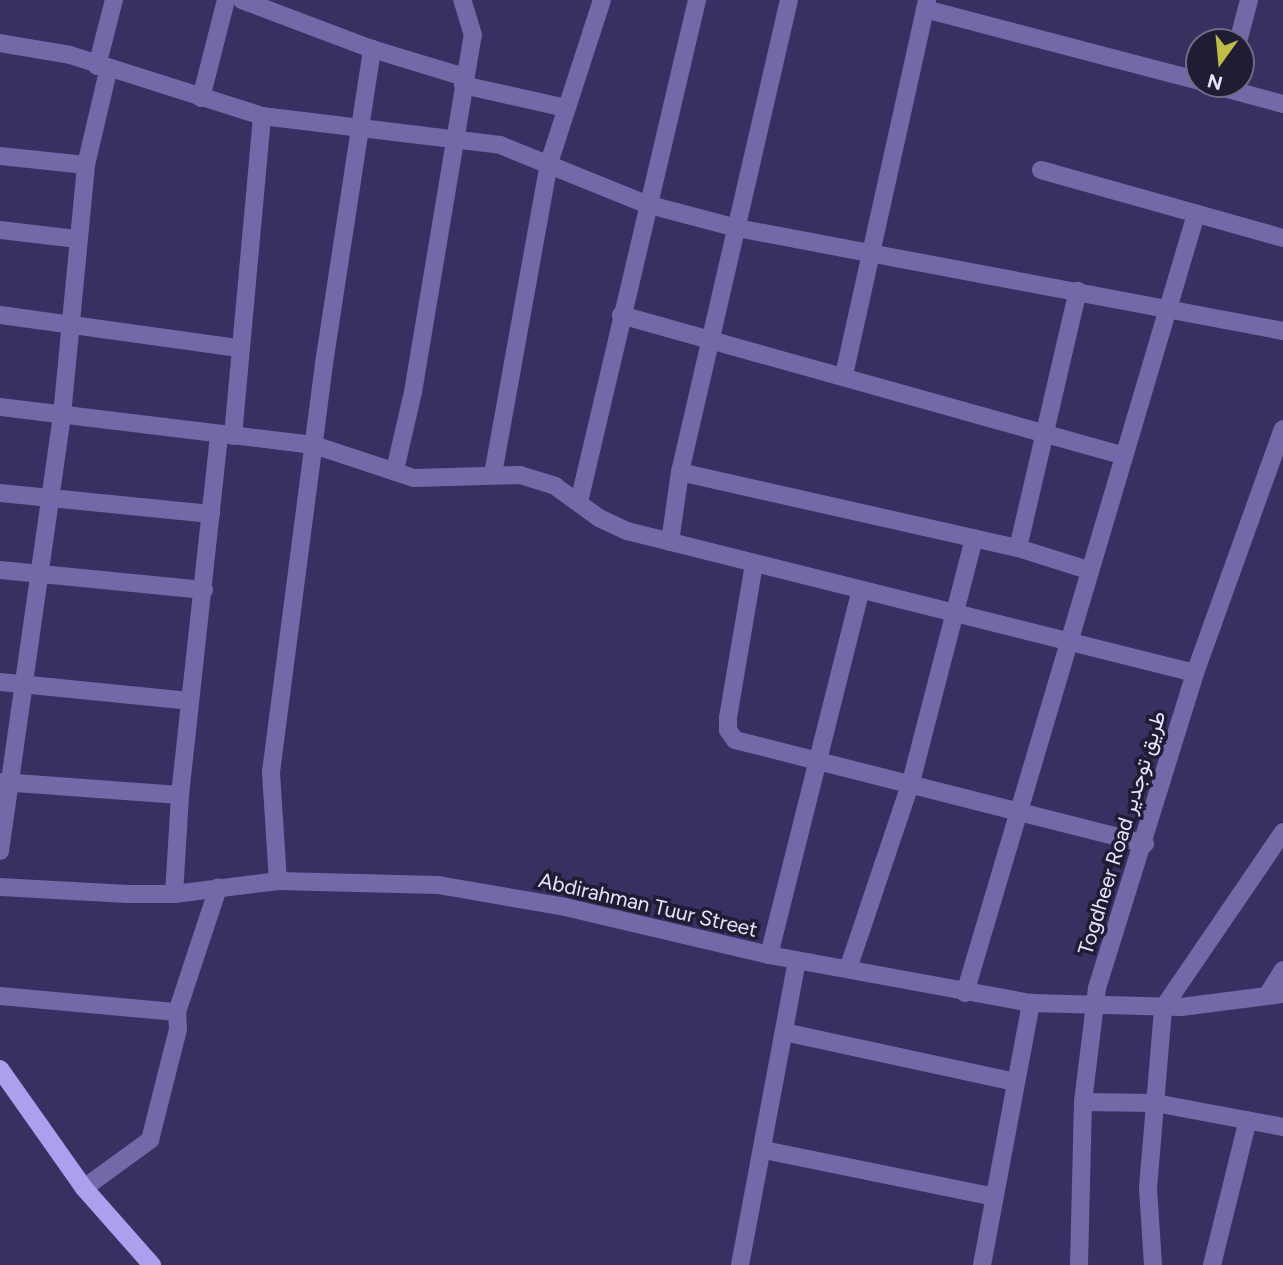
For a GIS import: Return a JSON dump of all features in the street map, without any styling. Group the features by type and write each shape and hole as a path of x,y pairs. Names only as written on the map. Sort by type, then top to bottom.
{"main road":[{"path":"0,1069 84,1188 152,1265"}],"street":[{"path":"0,851 6,782 25,685 62,415 86,165 114,0"},
{"path":"201,98 226,0"},
{"path":"242,0 464,81 566,108"},
{"path":"395,470 413,392 473,35 463,0"},
{"path":"493,474 549,163 603,0"},
{"path":"579,502 646,204 697,0"},
{"path":"670,542 680,472 789,0"},
{"path":"1242,28 1249,0"},
{"path":"845,375 926,4 1185,77"},
{"path":"0,43 31,45 262,116 453,143 500,145 646,204 737,228 1283,331"},
{"path":"278,881 271,772 358,130 372,49"},
{"path":"1255,96 1283,104"},
{"path":"174,894 189,701 211,514 239,348 262,116"},
{"path":"0,156 86,165"},
{"path":"1041,170 1283,238"},
{"path":"965,993 1121,455 1171,308 1196,214"},
{"path":"0,230 77,239"},
{"path":"1018,548 1078,291"},
{"path":"0,315 239,348"},
{"path":"621,315 845,375 1121,455"},
{"path":"0,407 314,445 425,479 493,474 520,475 555,486 612,525 754,564 1195,673"},
{"name":"Togdheer Road طريق توجدير","path":"1079,1265 1083,1102 1094,1008 1195,673 1283,429"},
{"path":"680,472 1018,548 1087,570"},
{"path":"0,493 211,514"},
{"path":"848,969 911,782 974,538"},
{"path":"754,564 728,730 736,740 817,758 1145,844"},
{"path":"0,570 204,590"},
{"path":"769,955 860,590"},
{"path":"0,682 189,701"},
{"path":"6,782 180,795"},
{"path":"1153,1265 1147,1188 1163,1007 1283,832"},
{"name":"Abdirahman Tuur Street","path":"0,887 174,894 278,881 438,885 565,907 797,961 1031,1003 1094,1008 1163,1007 1275,994"},
{"path":"84,1188 150,1140 178,1029 177,1012 218,888"},
{"path":"740,1265 764,1150 797,961"},
{"path":"1275,994 1283,970"},
{"path":"0,996 177,1012"},
{"path":"982,1265 1031,1003"},
{"path":"784,1032 1015,1082"},
{"path":"1083,1102 1155,1103 1283,1127"},
{"path":"1212,1265 1248,1120"},
{"path":"764,1150 995,1197"}]}
